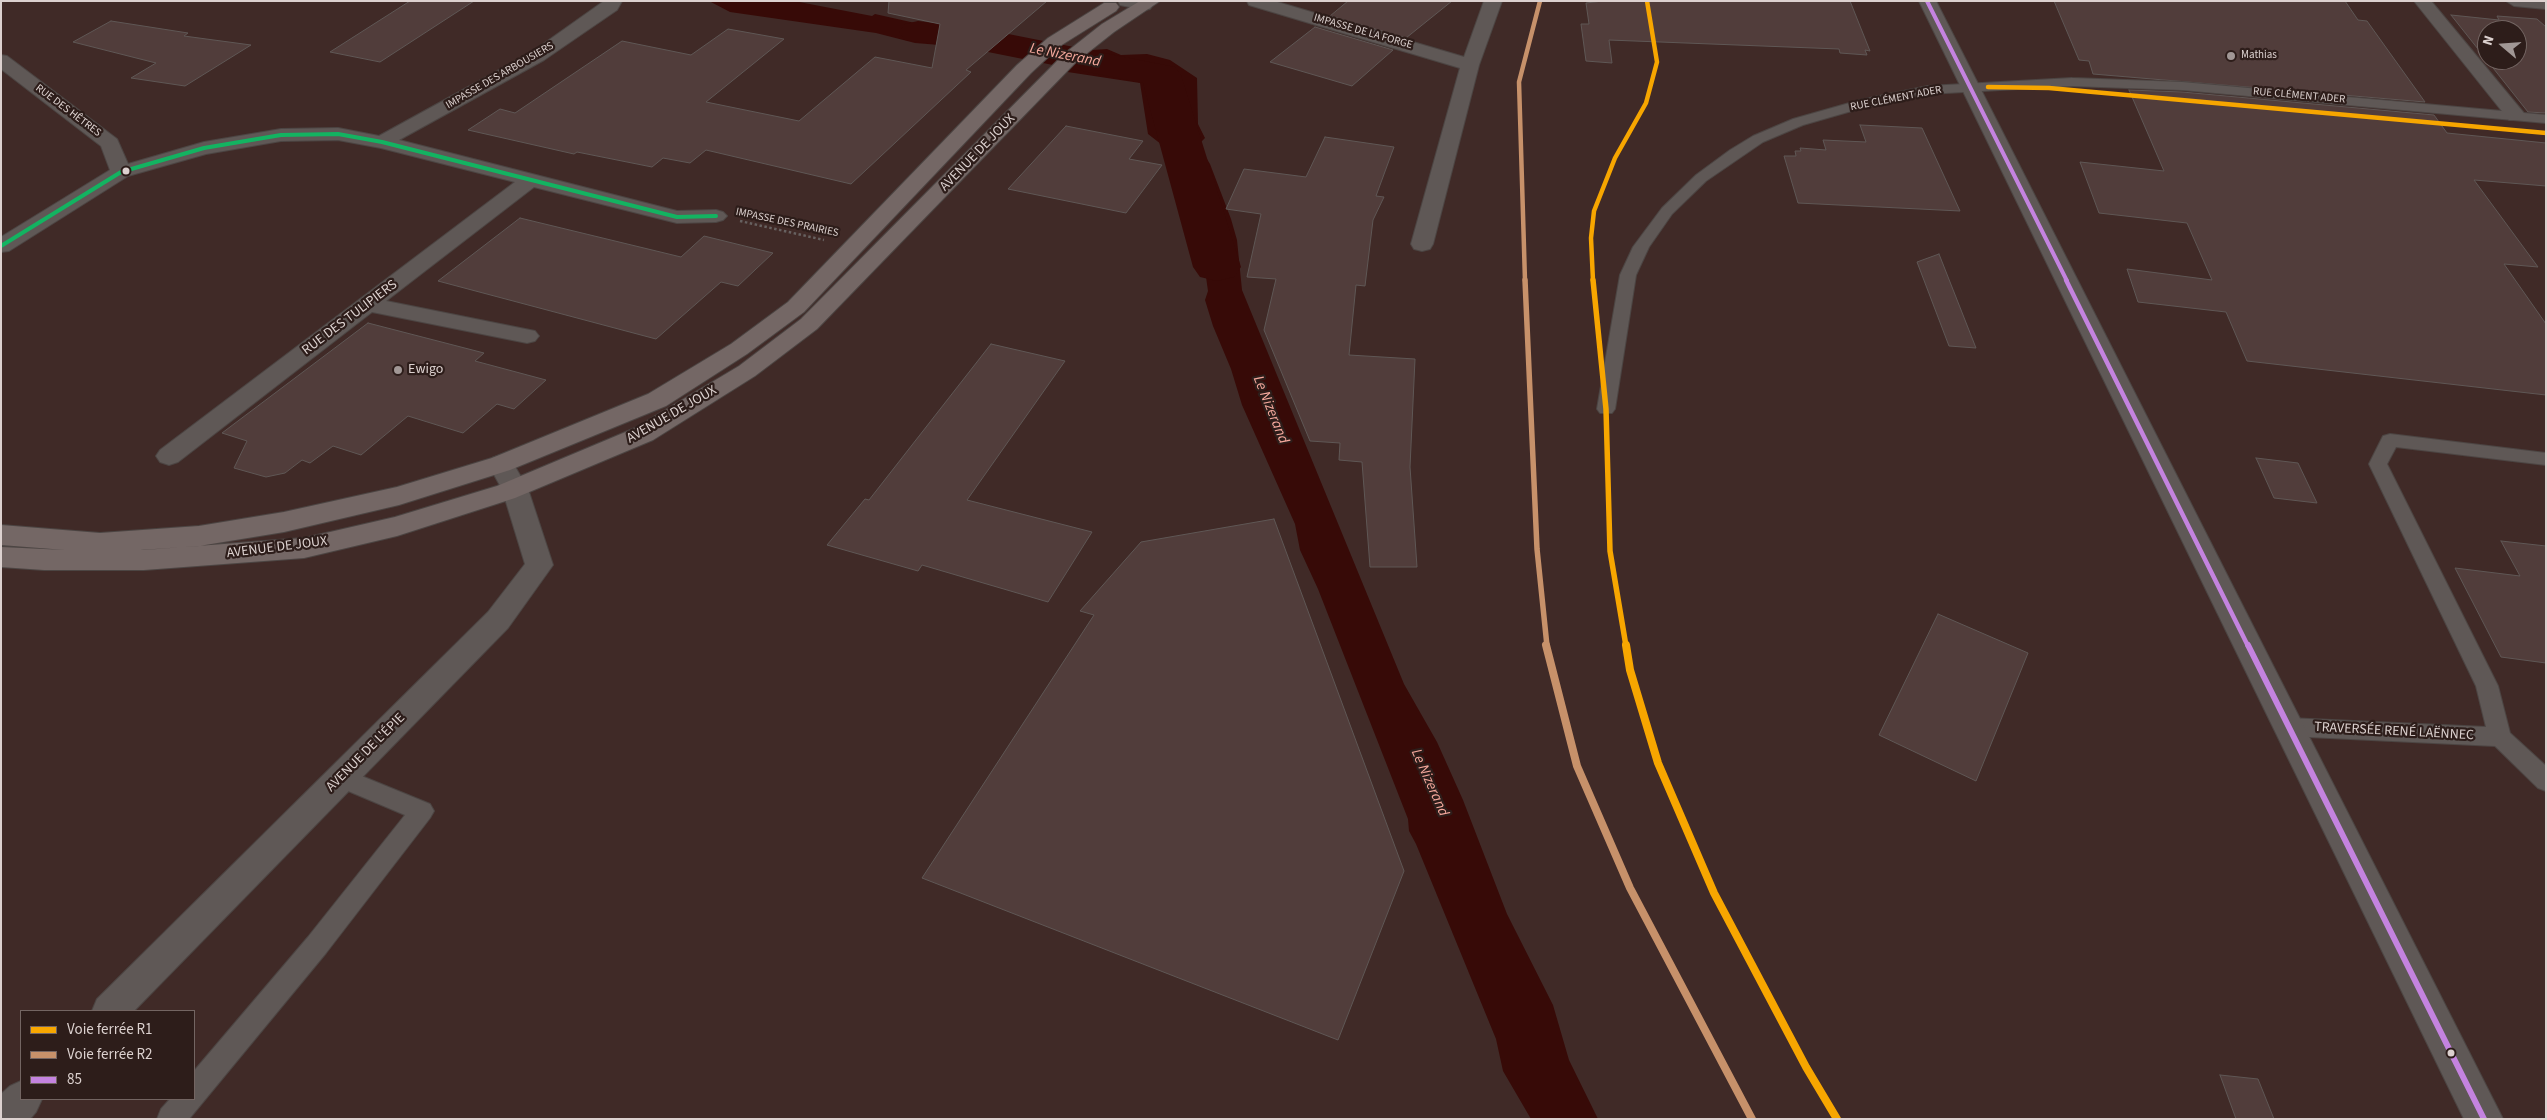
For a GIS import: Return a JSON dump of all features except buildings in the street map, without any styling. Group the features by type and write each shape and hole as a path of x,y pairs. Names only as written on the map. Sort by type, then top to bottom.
{"main road":[{"name":"AVENUE DE JOUX","path":"1,557 44,560 144,560 304,548 397,526 508,477 657,400 739,349 796,307 1024,69 1054,42 1120,1"},
{"name":"AVENUE DE JOUX","path":"1,535 100,542 199,536 284,522 399,496 508,477 644,434 747,371 809,324 1052,76 1108,28 1148,3"}],"street":[{"name":"IMPASSE DES ARBOUSIERS","path":"382,142 538,56 586,24 610,6 613,1"},
{"path":"1126,1 1148,3"},
{"name":"IMPASSE DE LA FORGE","path":"1255,1 1470,65"},
{"path":"1422,244 1470,65 1493,1"},
{"path":"1927,1 2484,1119"},
{"path":"2422,1 2516,116"},
{"path":"2514,1 2546,4"},
{"name":"RUE DES HÊTRES","path":"1,60 110,143 121,172"},
{"path":"1,246 121,172 204,148 281,135 338,134 382,142 677,217 716,216"},
{"name":"RUE DES TULIPIERS","path":"169,456 530,180"},
{"path":"367,304 527,336"},
{"name":"AVENUE DE L'ÉPIE","path":"111,1010 498,620 539,565 508,477"},
{"path":"3,1119 22,1100"}],"lane":[{"name":"RUE CLÉMENT ADER","path":"1606,409 1628,275 1641,247 1667,211 1701,178 1735,153 1798,122 1860,104 1928,90 2072,82 2182,86 2546,119"},
{"path":"2546,459 2390,440 2378,464 2487,686 2500,737 2546,781"},
{"name":"TRAVERSÉE RENÉ LAËNNEC","path":"2288,727 2500,737"},
{"path":"195,1091 317,944 422,811 342,778"},
{"path":"171,1119 187,1100"}],"path":[{"name":"IMPASSE DES PRAIRIES","path":"716,216 854,246"}],"shaded area":[{"path":"1,1 2546,1 2546,1119 1,1119"}],"water":[{"path":"709,1 794,1 872,16 875,14 955,32 940,45 915,43 876,33 730,12"},
{"path":"1107,49 1121,55 1147,54 1170,60 1197,78 1198,124 1205,138 1198,145 1200,156 1205,156 1210,164 1231,219 1237,240 1242,290 1404,684 1437,742 1463,800 1507,914 1553,1005 1569,1060 1598,1119 1531,1119 1503,1071 1496,1039 1409,831 1408,819 1318,589 1300,550 1295,524 1242,405 1231,369 1213,326 1205,300 1208,291 1192,179 1175,155 1148,134 1140,83 1061,71 1078,51"}],"waterway":[{"name":"Le Nizerand","path":"918,32 983,40 1161,75 1217,267"}],"rail line":[{"name":"R2","path":"1540,1 1519,82 1528,390 1537,549 1547,651 1577,766 1630,888 1701,1026 1752,1119"},
{"name":"R1","path":"1647,1 1657,62 1646,103 1615,158 1594,211 1591,238 1594,294 1606,409 1610,551 1630,670 1658,763 1714,893 1806,1067 1837,1119"},
{"name":"R1","path":"1988,87 2049,88 2546,133"}],"transit line":[{"name":"85","path":"1927,1 2484,1119"},
{"path":"1,246 121,172 204,148 281,135 338,134 382,142 677,217 716,216"}],"place":[{"name":"Mathias","path":"2231,56"},
{"name":"Ewigo","path":"398,370"}]}
